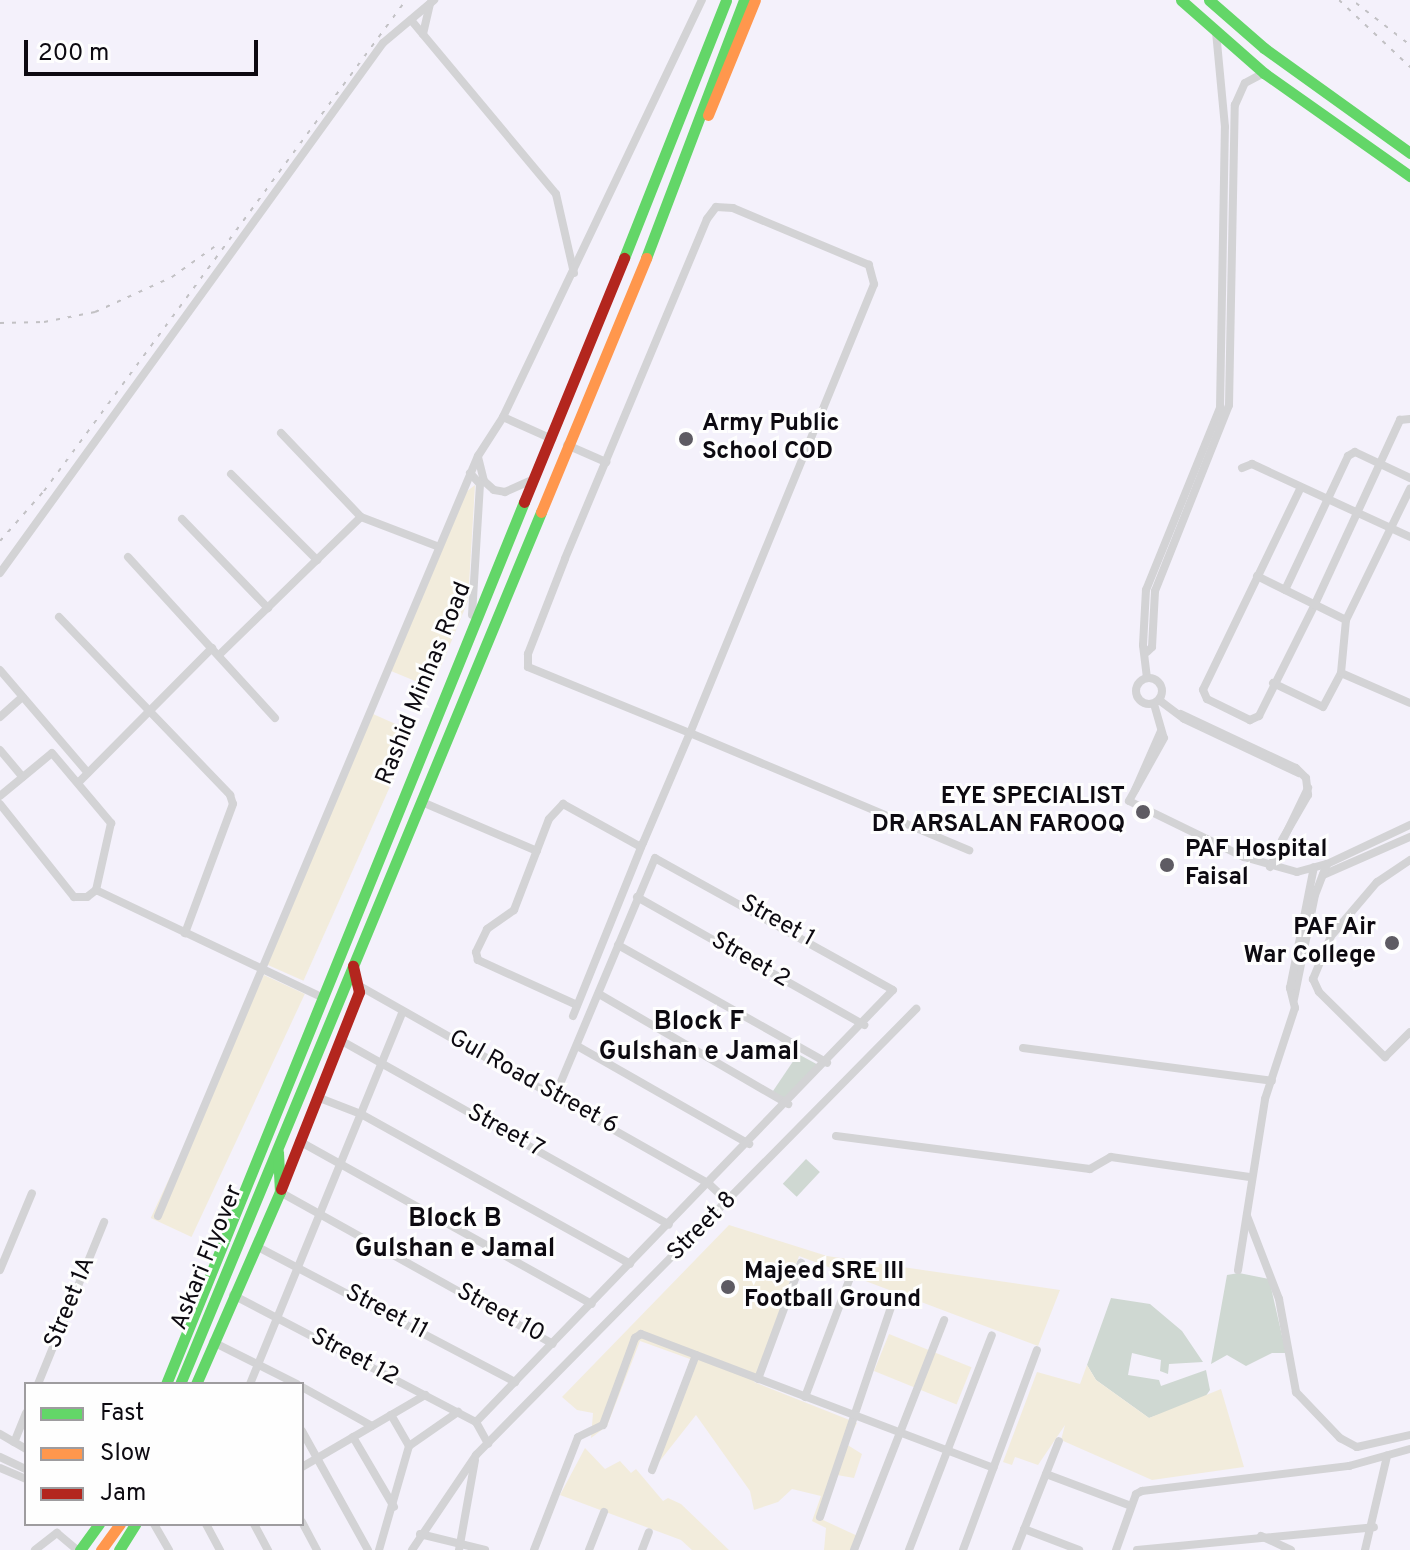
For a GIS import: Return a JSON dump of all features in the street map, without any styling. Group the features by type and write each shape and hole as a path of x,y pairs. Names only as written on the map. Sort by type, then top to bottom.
{"main road":[{"name":"Rashid Minhas Road","path":"167,1382 530,481 552,439 726,0"},
{"name":"Rashid Minhas Road","path":"277,1148 326,1023 422,802 696,133 744,0"},
{"path":"696,133 714,105 755,0"},
{"path":"1181,0 1264,73 1410,176"},
{"path":"1209,0 1264,48 1410,153"},
{"path":"197,1382 280,1192 359,992 355,984 353,961"},
{"path":"294,1070 302,1066 326,1023"},
{"path":"268,1134 296,1085 303,1083"},
{"path":"277,1148 280,1192"},
{"name":"Askari Flyover","path":"181,1382 277,1148"},
{"path":"73,1549 97,1526"},
{"path":"101,1550 119,1526"},
{"path":"119,1550 134,1526"}],"street":[{"path":"158,1216 437,546 478,456 503,417 575,274 702,0"},
{"path":"423,34 432,2"},
{"path":"0,573 383,43 432,2"},
{"path":"411,20 556,194 575,274"},
{"path":"1216,31 1224,105 1226,320"},
{"path":"1264,73 1245,83 1235,105 1220,408 1146,590 1143,645 1147,652 1147,678 1136,692 1141,702 1156,702 1291,773 1299,773 1308,788 1270,867"},
{"path":"1224,105 1235,105"},
{"path":"1224,137 1235,137"},
{"path":"573,1016 641,847 690,733 874,284 874,271 733,208 716,207 707,219 606,462 528,654 528,667 690,733 969,850"},
{"path":"503,417 552,439"},
{"path":"1301,487 1204,694 1254,720 1315,604 1400,420 1410,419"},
{"path":"281,433 361,517 437,546"},
{"path":"567,445 606,462"},
{"path":"1285,590 1352,452 1410,478"},
{"path":"478,456 484,481 494,490 505,492 530,481"},
{"path":"1242,468 1252,464 1410,537"},
{"path":"470,473 480,484 472,624"},
{"path":"231,474 317,560"},
{"path":"1273,683 1323,707 1341,673 1346,620 1410,489"},
{"path":"79,782 150,711 268,608 361,517"},
{"path":"182,519 268,608"},
{"path":"128,557 275,718"},
{"path":"1257,576 1346,620"},
{"path":"59,617 232,800 185,933"},
{"path":"0,670 88,773"},
{"path":"1341,673 1410,703"},
{"path":"1147,678 1159,683 1156,702 1161,731 1129,801 1270,867 1297,872 1327,864 1410,825"},
{"path":"0,717 22,697"},
{"path":"0,750 23,777"},
{"path":"0,796 52,753 111,823 96,890 87,897 74,897 0,804"},
{"path":"422,802 537,851"},
{"path":"577,1005 478,960 487,929 514,910 549,819 563,804 641,847"},
{"path":"1311,879 1410,837"},
{"name":"Street 1","path":"637,897 655,858 879,979 894,993 864,1025"},
{"path":"1410,860 1377,882 1331,936 1319,954 1313,979 1319,992 1385,1057 1410,1032"},
{"path":"1238,1270 1250,1177 1327,864"},
{"path":"1293,1000 1291,975 1314,867"},
{"path":"96,890 324,998"},
{"path":"556,1094 579,1047 637,897"},
{"name":"Street 2","path":"637,897 864,1025"},
{"path":"618,945 827,1063"},
{"name":"Gul Road Street 6","path":"355,984 556,1094 709,1184 728,1202"},
{"path":"599,994 788,1104"},
{"name":"Street 8","path":"412,1550 476,1455 916,1009"},
{"path":"251,1382 403,1011"},
{"path":"488,1444 476,1422 864,1025"},
{"name":"Street 7","path":"340,1040 669,1225"},
{"path":"579,1047 749,1144"},
{"path":"1023,1048 1272,1081"},
{"name":"Street 8","path":"317,1097 361,1114 630,1264"},
{"path":"836,1136 1090,1169 1111,1157 1250,1177"},
{"path":"299,1141 592,1304"},
{"name":"Street 10","path":"280,1192 553,1344"},
{"path":"0,1270 32,1193"},
{"path":"1247,1215 1279,1299 1296,1392 1340,1438 1357,1447 1410,1435"},
{"name":"Street 1A","path":"39,1382 104,1222"},
{"name":"Street 11","path":"256,1246 515,1382"},
{"path":"758,1379 801,1263"},
{"path":"805,1397 850,1278"},
{"name":"Street 12","path":"233,1295 476,1422"},
{"path":"820,1517 895,1296"},
{"path":"854,1550 944,1320"},
{"path":"534,1550 578,1437 603,1425 635,1338 648,1335 993,1468"},
{"path":"909,1550 992,1335"},
{"path":"213,1342 294,1382"},
{"path":"963,1550 1037,1350"},
{"path":"652,1470 696,1355"},
{"path":"272,1370 278,1382"},
{"path":"304,1387 372,1426"},
{"path":"304,1466 425,1395"},
{"path":"379,1550 394,1508 409,1446 458,1412"},
{"path":"391,1415 409,1446"},
{"path":"14,1442 24,1418"},
{"path":"0,1434 24,1448"},
{"path":"304,1435 368,1550"},
{"path":"353,1437 394,1508"},
{"path":"1016,1550 1059,1441"},
{"path":"1116,1550 1131,1506 1142,1491 1349,1466 1410,1449"},
{"path":"460,1546 476,1455"},
{"path":"1365,1550 1374,1527 1387,1456"},
{"path":"0,1457 24,1468"},
{"path":"0,1468 24,1478"},
{"path":"1046,1474 1131,1506"},
{"path":"589,1550 604,1512"},
{"path":"155,1526 169,1550"},
{"path":"207,1526 220,1550"},
{"path":"255,1526 268,1550"},
{"path":"304,1526 317,1550"},
{"path":"1137,1550 1374,1527"},
{"path":"1024,1529 1079,1550"},
{"path":"642,1550 649,1532"},
{"path":"35,1550 57,1533 73,1549"},
{"path":"420,1534 485,1550"},
{"path":"1260,1536 1291,1550"}],"shaded area":[{"path":"798,1054 822,1067 788,1104 771,1094"},
{"path":"806,1159 820,1172 797,1197 783,1184"},
{"path":"1239,1273 1269,1279 1286,1353 1272,1353 1246,1366 1227,1355 1211,1364 1227,1275"},
{"path":"1111,1298 1150,1304 1182,1331 1203,1362 1169,1364 1168,1374 1160,1371 1161,1360 1132,1353 1128,1375 1159,1380 1161,1386 1206,1370 1210,1390 1203,1400 1149,1418 1096,1380 1087,1365"}],"sand":[{"path":"475,485 468,601 432,688 391,671 466,492"},
{"path":"373,714 414,732 303,981 262,962"},
{"path":"264,975 305,994 192,1237 151,1218"},
{"path":"729,1225 827,1256 1060,1290 1038,1346 799,1256 754,1382 857,1423 846,1444 862,1454 854,1478 837,1475 823,1520 862,1538 858,1550 824,1550 826,1528 812,1521 821,1496 792,1489 778,1502 754,1510 750,1491 696,1415 659,1462 690,1359 640,1341 607,1426 591,1438 593,1413 577,1410 562,1397"},
{"path":"889,1334 972,1367 957,1404 874,1371"},
{"path":"1087,1365 1096,1380 1149,1418 1221,1389 1244,1467 1152,1480 1061,1440 1065,1425 1038,1465 1015,1457 1012,1465 1003,1462 1037,1372 1080,1384"},
{"path":"585,1448 605,1469 620,1461 631,1473 636,1469 663,1501 668,1498 681,1504 729,1550 692,1550 681,1540 560,1495"}],"railway":[{"path":"0,541 44,491 406,0"},
{"path":"1339,0 1410,67"},
{"path":"1356,3 1410,45"},
{"path":"0,323 44,322 95,312 172,277 214,247"}],"traffic: fast":[{"path":"624,258 726,0"},
{"path":"646,258 744,0"},
{"path":"1181,0 1264,73 1410,176"},
{"path":"1209,0 1264,48 1410,153"},
{"path":"167,1382 524,502"},
{"path":"181,1382 541,512"},
{"path":"197,1382 280,1192 278,1152"},
{"path":"80,1550 98,1526"},
{"path":"119,1550 134,1526"}],"traffic: slow":[{"path":"708,115 755,0"},
{"path":"541,512 646,258"},
{"path":"101,1550 119,1526"}],"traffic: jam":[{"path":"524,502 624,258"},
{"path":"281,1189 359,992 353,966"}],"place":[{"name":"Army Public School COD","path":"686,439"},
{"name":"EYE SPECIALIST DR ARSALAN FAROOQ","path":"1143,812"},
{"name":"PAF Hospital Faisal","path":"1167,865"},
{"name":"PAF Air War College","path":"1392,943"},
{"name":"Majeed SRE III Football Ground","path":"728,1287"}],"district":[{"name":"Block F Gulshan e Jamal","path":"699,1038"},
{"name":"Block B Gulshan e Jamal","path":"455,1235"}]}
